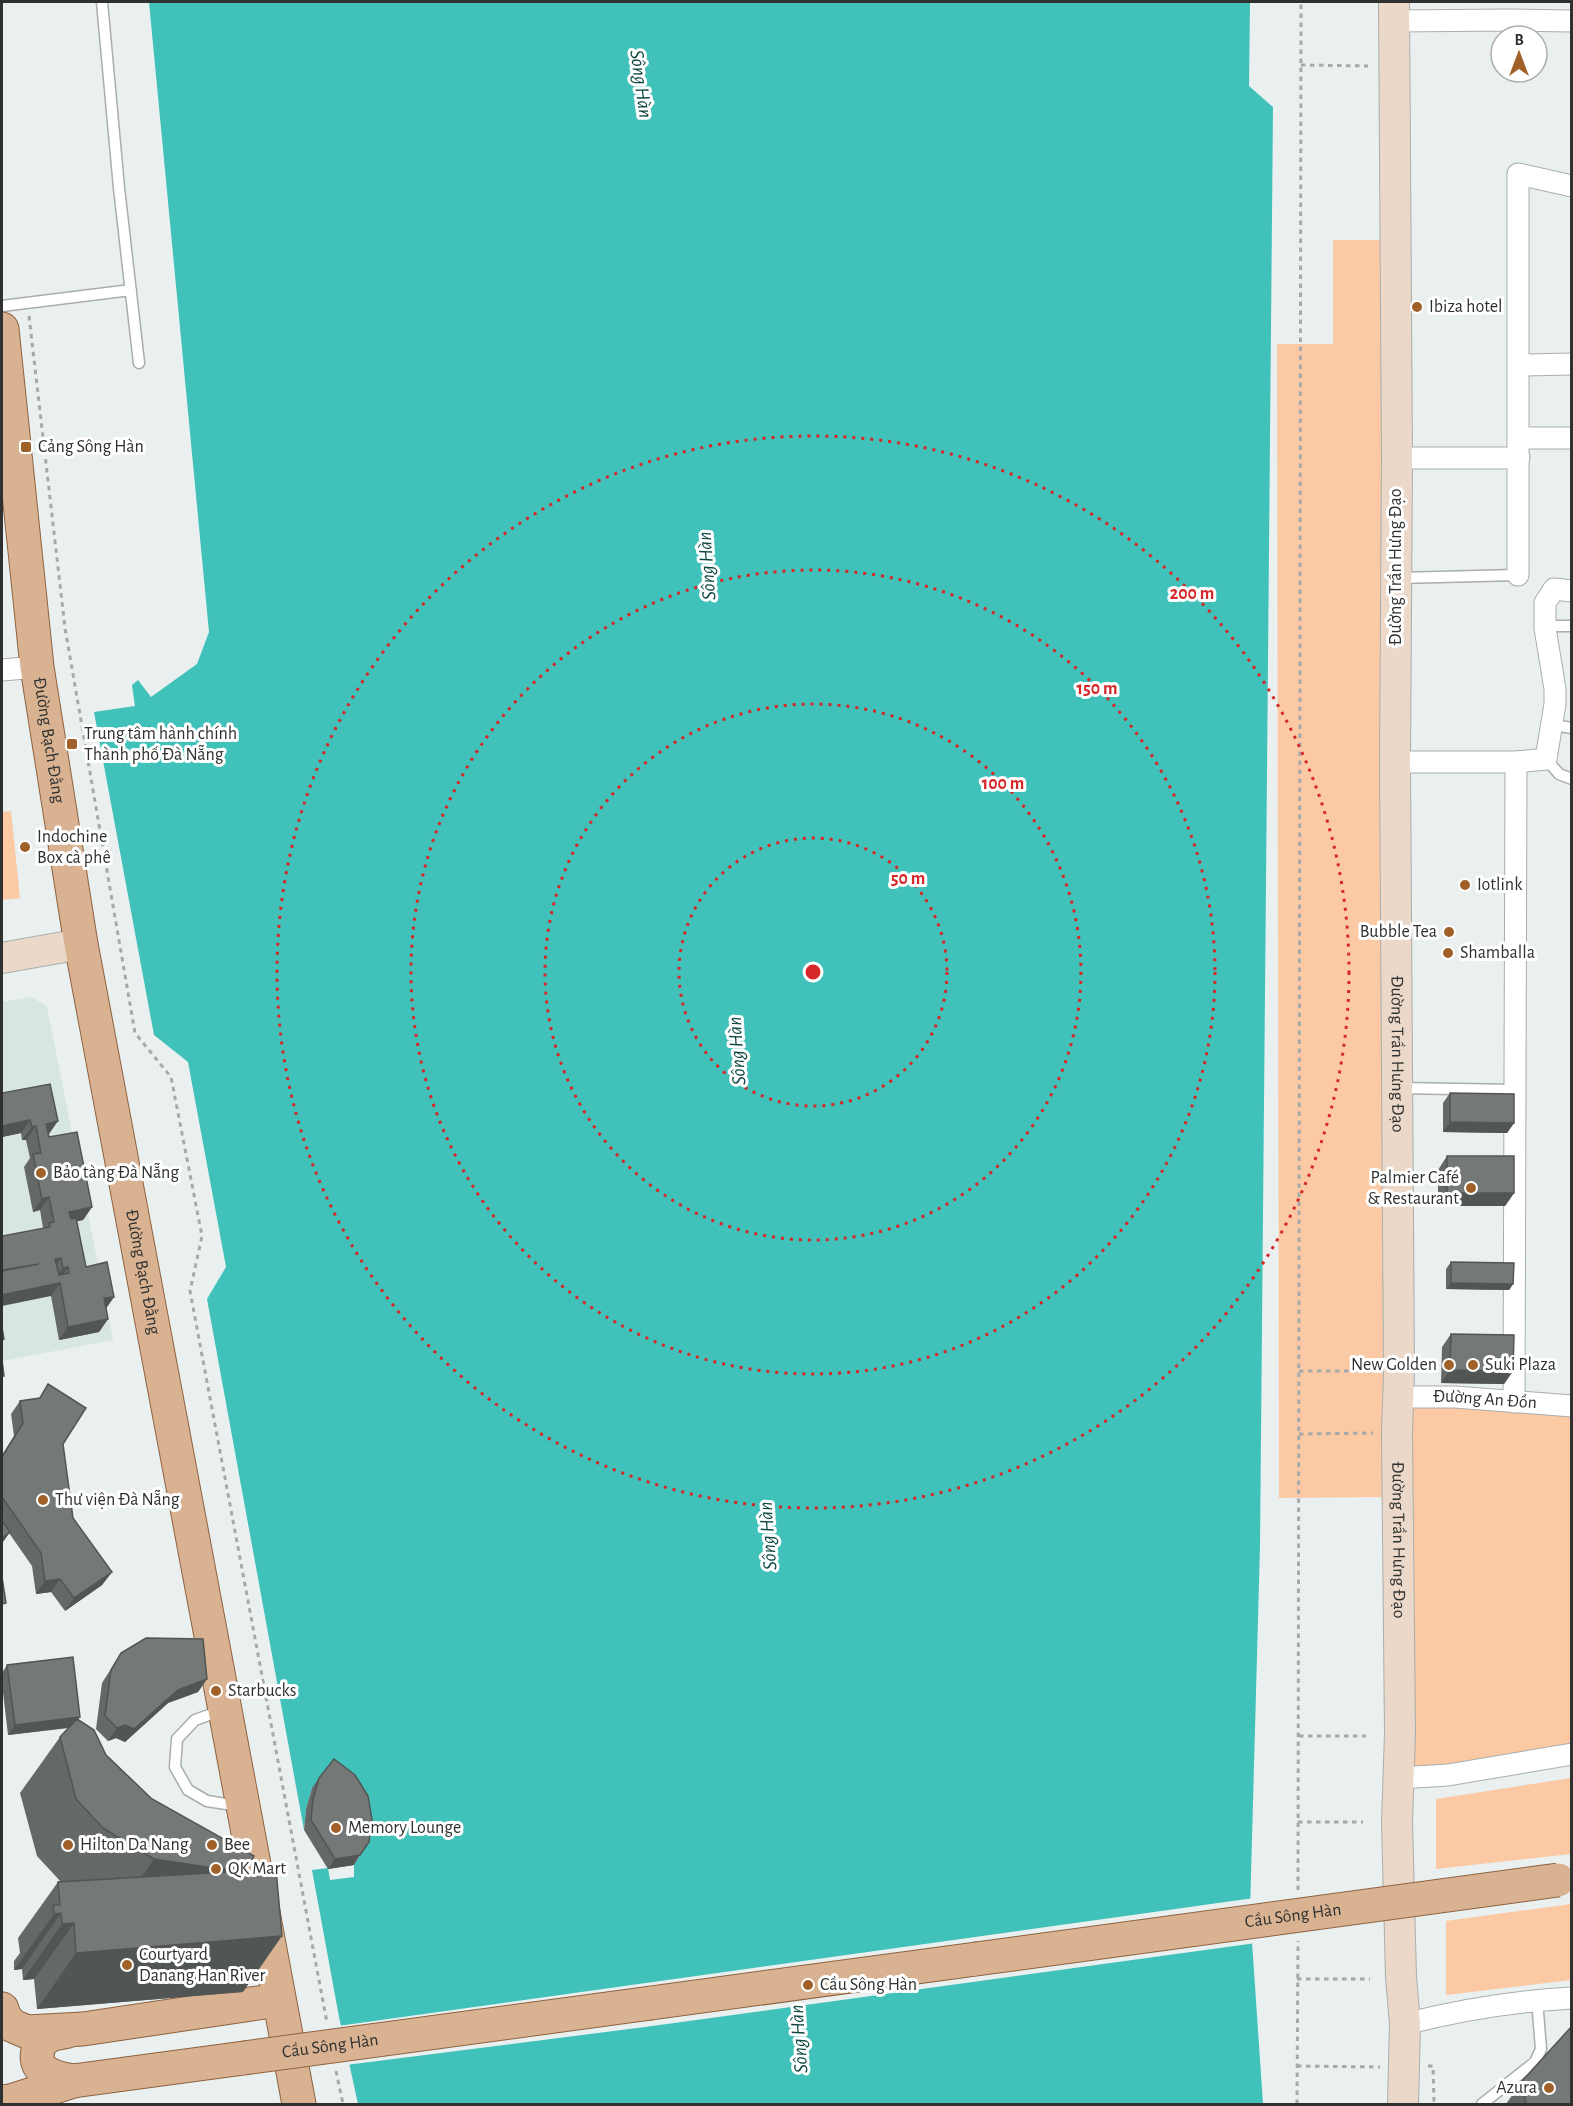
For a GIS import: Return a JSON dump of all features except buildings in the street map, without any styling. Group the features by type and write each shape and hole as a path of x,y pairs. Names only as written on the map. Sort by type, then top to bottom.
{"main road":[{"name":"Đường Trần Hưng Đạo","path":"1394,11 1400,1733 1397,1822 1401,1977 1405,2024 1403,2104"},
{"name":"Đường Bạch Đằng","path":"2,336 6,416 37,667 81,944 226,1708 264,1946 278,2000 291,2103"},
{"path":"2,958 81,944"},
{"name":"Cầu Sông Hàn","path":"6,2097 73,2081 1567,1879"},
{"path":"73,2081 57,2078 43,2070 38,2062 42,2040 52,2034 278,2000"},
{"path":"2,2009 11,2025 27,2032 83,2029"}],"street":[{"path":"1394,11 1508,20 1572,21"},
{"path":"1518,575 1518,174 1572,186"},
{"path":"1519,365 1572,364"},
{"path":"1397,458 1519,448 1572,438"},
{"path":"1395,762 1516,762 1546,759 1562,726 1545,626 1545,603 1550,593 1557,588 1572,591"},
{"path":"2,670 37,667"},
{"path":"1514,1402 1516,762"},
{"name":"Đường An Đồn","path":"1398,1397 1455,1397 1572,1406"},
{"path":"1398,1778 1448,1775 1572,1755"},
{"path":"1405,2024 1450,2012 1537,2000 1572,1998"}],"lane":[{"path":"102,2 119,188 139,363"},
{"path":"2,306 131,290"},
{"path":"1396,578 1518,575"},
{"path":"1545,626 1572,626"},
{"path":"1546,759 1559,774 1572,779"},
{"path":"1398,1088 1515,1090"},
{"path":"226,1708 195,1720 177,1739 175,1767 188,1790 207,1801 243,1806"},
{"path":"1482,2104 1535,2062 1539,2055 1537,2000"}],"path":[{"path":"1298,1901 1301,2"},
{"path":"1301,65 1368,66"},
{"path":"27,303 65,627 135,1033 171,1077 202,1236 190,1292 327,2023"},
{"path":"1299,1371 1375,1371"},
{"path":"1299,1434 1375,1433"},
{"path":"1298,1736 1366,1736"},
{"path":"1298,1822 1363,1822"},
{"path":"1297,2104 1298,1934"},
{"path":"1298,1979 1370,1979"},
{"path":"336,2070 343,2104"}],"shaded area":[{"path":"1333,240 1382,240 1384,1497 1279,1498 1277,344 1333,344"},
{"path":"11,811 20,898 2,900 2,812"},
{"name":"Bảo tàng Đà Nẵng","path":"32,997 47,1007 113,1340 2,1361 2,1002"},
{"path":"1398,1397 1571,1406 1571,1753 1399,1778"},
{"path":"1571,1778 1571,1854 1436,1869 1436,1799"},
{"path":"1571,1904 1571,1980 1446,1995 1446,1921"}],"water":[{"name":"Sông Hàn","path":"149,2 1250,2 1249,86 1273,107 1260,1546 1250,1912 1263,2104 358,2104 339,2017 312,1870 328,1868 330,1880 354,1877 354,1865 362,1852 312,1788 306,1809 304,1830 207,1299 226,1267 188,1062 154,1035 94,712 135,706 132,685 138,680 151,697 197,664 209,632"}],"pier":[{"name":"Cầu Sông Hàn","path":"1254,1898 1256,1943 645,2027 346,2065 338,2026"}],"place":[{"name":"Ibiza hotel","path":"1417,307"},
{"name":"Cảng Sông Hàn","path":"26,447"},
{"name":"Trung tâm hành chính Thành phố Đà Nẵng","path":"72,744"},
{"name":"Indochine Box cà phê","path":"25,847"},
{"name":"Iotlink","path":"1465,885"},
{"name":"Bubble Tea","path":"1449,932"},
{"name":"Shamballa","path":"1448,953"},
{"name":"Bảo tàng Đà Nẵng","path":"41,1173"},
{"name":"Palmier Café & Restaurant","path":"1471,1188"},
{"name":"New Golden","path":"1449,1365"},
{"name":"Suki Plaza","path":"1473,1365"},
{"name":"Thư viện Đà Nẵng","path":"43,1500"},
{"name":"Starbucks","path":"216,1691"},
{"name":"Memory Lounge","path":"336,1828"},
{"name":"Hilton Da Nang","path":"68,1845"},
{"name":"Bee","path":"212,1845"},
{"name":"QK Mart","path":"216,1869"},
{"name":"Courtyard Danang Han River","path":"127,1965"},
{"name":"Cầu Sông Hàn","path":"808,1985"},
{"name":"Azura","path":"1549,2088"}]}
